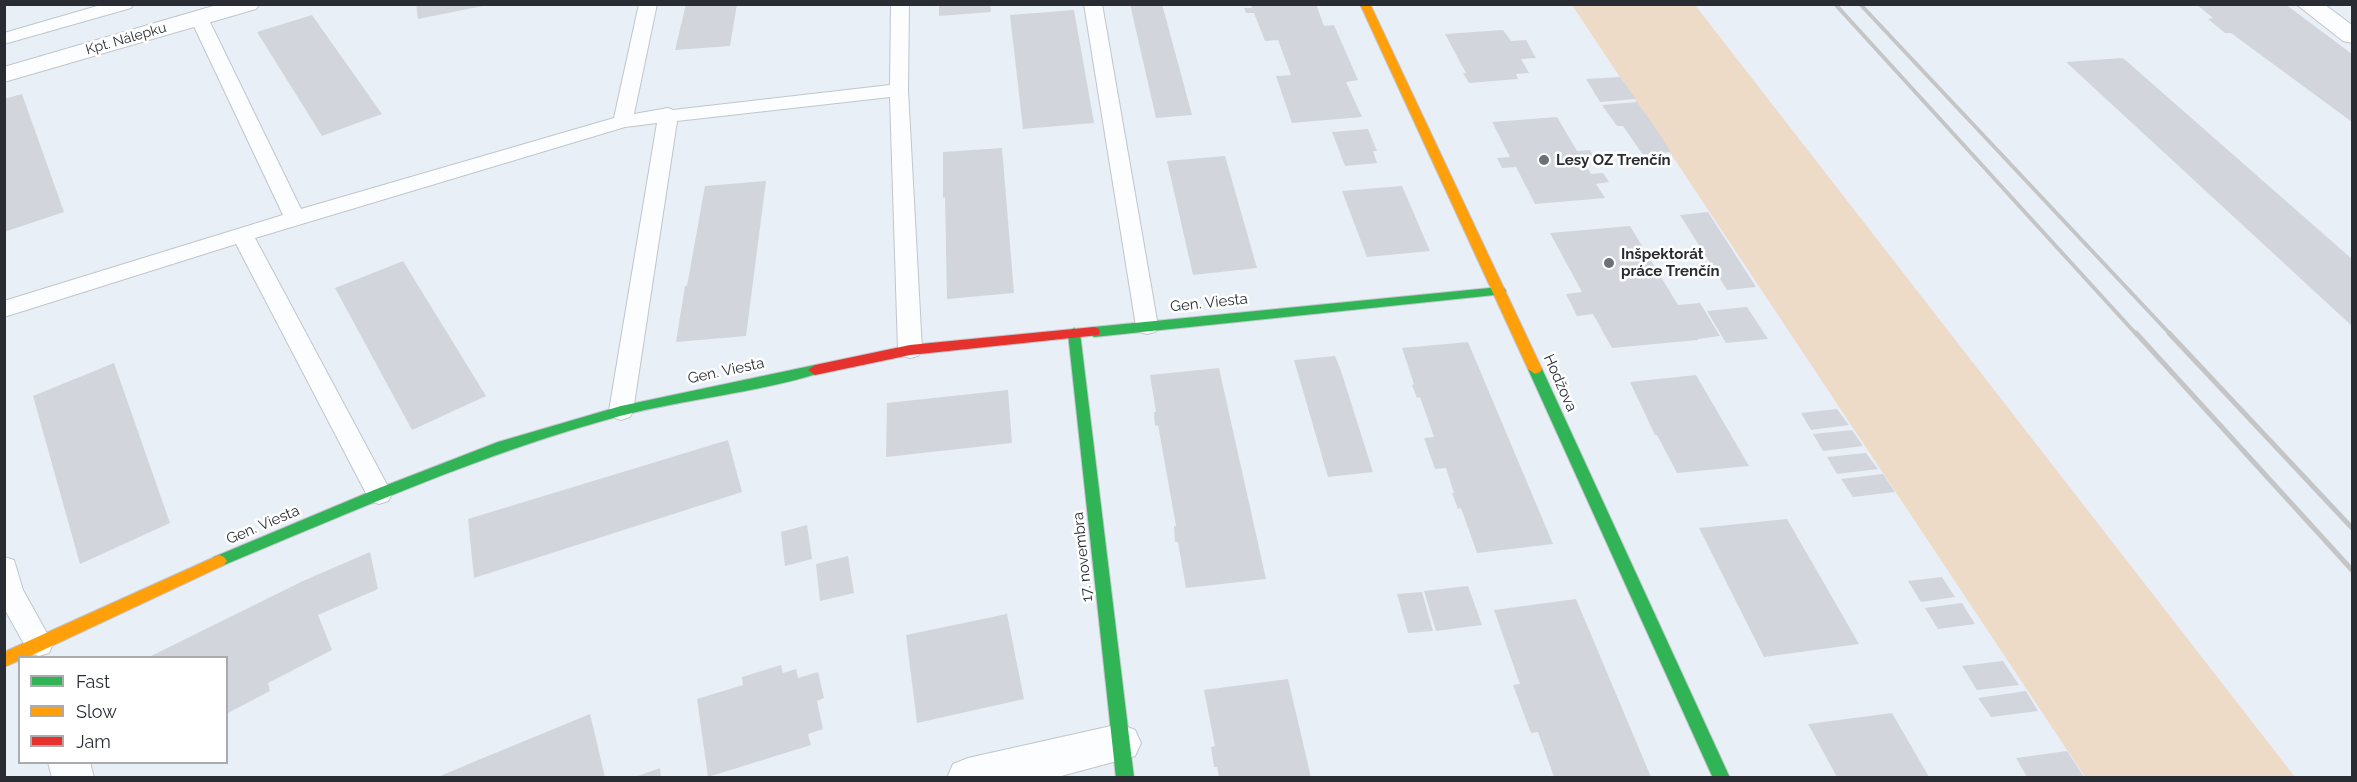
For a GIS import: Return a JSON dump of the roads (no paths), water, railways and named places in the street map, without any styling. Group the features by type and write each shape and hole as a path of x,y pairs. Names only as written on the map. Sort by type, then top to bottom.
{"street":[{"name":"Kpt. Nálepku","path":"4,75 248,4"},
{"name":"Hodžova","path":"1365,4 1500,291 1722,777"},
{"path":"2315,10 2352,14"},
{"path":"2315,10 2352,36"},
{"name":"Gen. Viesta","path":"20,656 41,651 213,563 379,494 503,446 621,411 910,350 1500,291"},
{"name":"17. novembra","path":"1074,333 1123,760"},
{"path":"968,777 1123,760"}],"lane":[{"path":"4,39 126,4"},
{"path":"623,121 648,4"},
{"path":"900,4 899,90 910,350"},
{"path":"1093,4 1147,326"},
{"path":"199,18 295,218"},
{"path":"4,309 295,218 623,121 668,114 899,90"},
{"path":"621,411 668,114"},
{"path":"243,236 379,494"},
{"path":"4,568 10,592 41,651"}],"railway":[{"path":"1835,4 2137,335"},
{"path":"1860,4 2171,335"},
{"path":"2136,333 2352,570"},
{"path":"2169,333 2352,528"}],"place":[{"name":"Lesy OZ Trenčín","path":"1544,160"},
{"name":"Inšpektorát práce Trenčín","path":"1609,263"}]}
